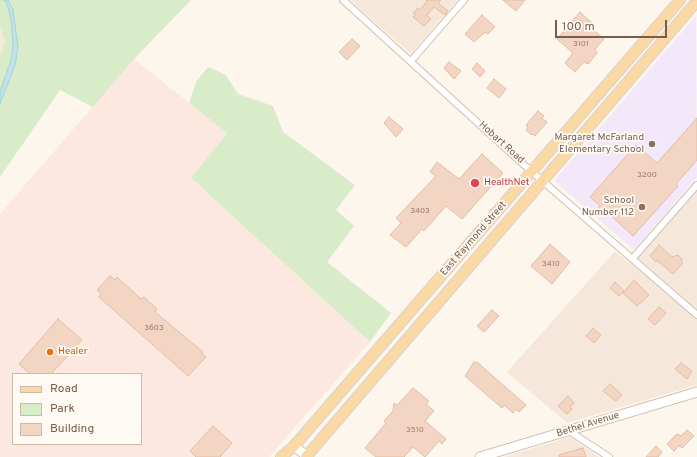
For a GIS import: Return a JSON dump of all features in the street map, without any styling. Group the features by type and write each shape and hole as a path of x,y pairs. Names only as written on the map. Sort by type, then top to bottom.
{"main road":[{"name":"East Raymond Street","path":"281,457 294,446 680,0"},
{"name":"East Raymond Street","path":"307,457 544,181 694,3"}],"street":[{"name":"Hobart Road","path":"343,0 544,181 697,315"},
{"path":"411,61 464,0"},
{"path":"633,258 697,184"},
{"name":"Bethel Avenue","path":"480,457 697,392"},
{"path":"569,431 608,457"},
{"path":"294,446 307,457"}],"shaded area":[{"path":"350,0 457,0 411,54"},
{"path":"696,16 697,177 634,250 554,181"},
{"path":"0,27 5,41 0,56"},
{"path":"134,59 227,133 191,178 370,342 269,457 0,457 0,214"},
{"path":"697,187 697,385 567,423 507,372 615,251 630,264"},
{"path":"570,437 599,457 504,457"}],"green space":[{"path":"0,0 191,0 134,59 93,107 60,90 0,177 0,56 5,41 0,27"},
{"path":"208,67 226,75 238,94 273,106 283,132 355,185 336,210 354,226 327,262 391,313 370,342 191,178 227,133 189,103 196,82"}],"water":[{"path":"4,0 8,0 13,10 18,47 15,65 0,104 0,92 11,60 13,45 11,19 7,4"}],"building":[{"path":"426,0 441,0 438,3 448,11 445,15 434,7 427,15 431,19 424,26 413,17 416,14 413,13 418,8 420,10 427,1"},
{"path":"503,0 525,0 516,11"},
{"path":"580,12 593,24 590,27 604,39 595,49 597,53 588,64 584,62 575,72 565,63 573,53 557,39"},
{"path":"482,15 495,27 488,34 485,32 474,42 465,34"},
{"path":"352,39 360,46 347,60 339,52"},
{"path":"449,62 461,71 454,79 444,68"},
{"path":"477,63 485,71 480,77 472,69"},
{"path":"494,79 506,89 499,98 487,88"},
{"path":"538,111 544,116 542,118 547,122 535,136 526,130 528,127 526,125"},
{"path":"389,117 403,129 396,137 384,123"},
{"path":"697,118 697,160 676,184 678,186 633,236 605,210 602,214 597,209 600,206 590,197 636,145 657,163"},
{"path":"482,154 503,173 462,219 446,206 424,231 422,229 406,247 390,235 401,223 396,218 436,176 430,172 437,162 459,179"},
{"path":"550,244 570,262 552,284 531,266"},
{"path":"659,245 672,257 678,255 682,259 681,261 683,263 673,274 650,256"},
{"path":"110,276 115,280 117,277 141,299 144,297 157,309 155,312 203,352 201,353 206,357 188,376 99,297 101,294 97,290"},
{"path":"634,280 649,295 637,306 623,293"},
{"path":"615,282 624,291 619,296 610,288"},
{"path":"659,307 666,313 655,325 648,319"},
{"path":"492,310 499,316 484,332 477,326"},
{"name":"Healer","path":"58,319 82,340 52,373 29,373 19,364"},
{"path":"593,328 601,335 594,343 586,336"},
{"path":"474,362 477,362 526,405 519,412 516,409 513,413 504,405 502,408 465,376"},
{"path":"681,363 692,371 687,379 675,369"},
{"path":"610,384 622,395 616,401 603,391"},
{"path":"413,388 429,401 426,404 434,411 425,421 446,439 442,444 439,441 425,457 413,447 404,457 376,457 365,448 386,423 384,421 393,411 394,403 397,405"},
{"path":"568,396 574,403 570,407 572,409 567,414 558,406"},
{"path":"213,426 232,443 220,457 196,457 190,451"},
{"path":"687,430 694,436 682,448 679,446 674,451 667,444 677,434 681,436"},
{"path":"656,446 662,452 658,457 646,457"},
{"path":"583,448 586,457 559,457 559,455"}],"place":[{"name":"Margaret McFarland Elementary School","path":"652,144"},
{"name":"HealthNet","path":"475,183"},
{"name":"School Number 112","path":"642,207"},
{"name":"Healer","path":"50,352"}]}
